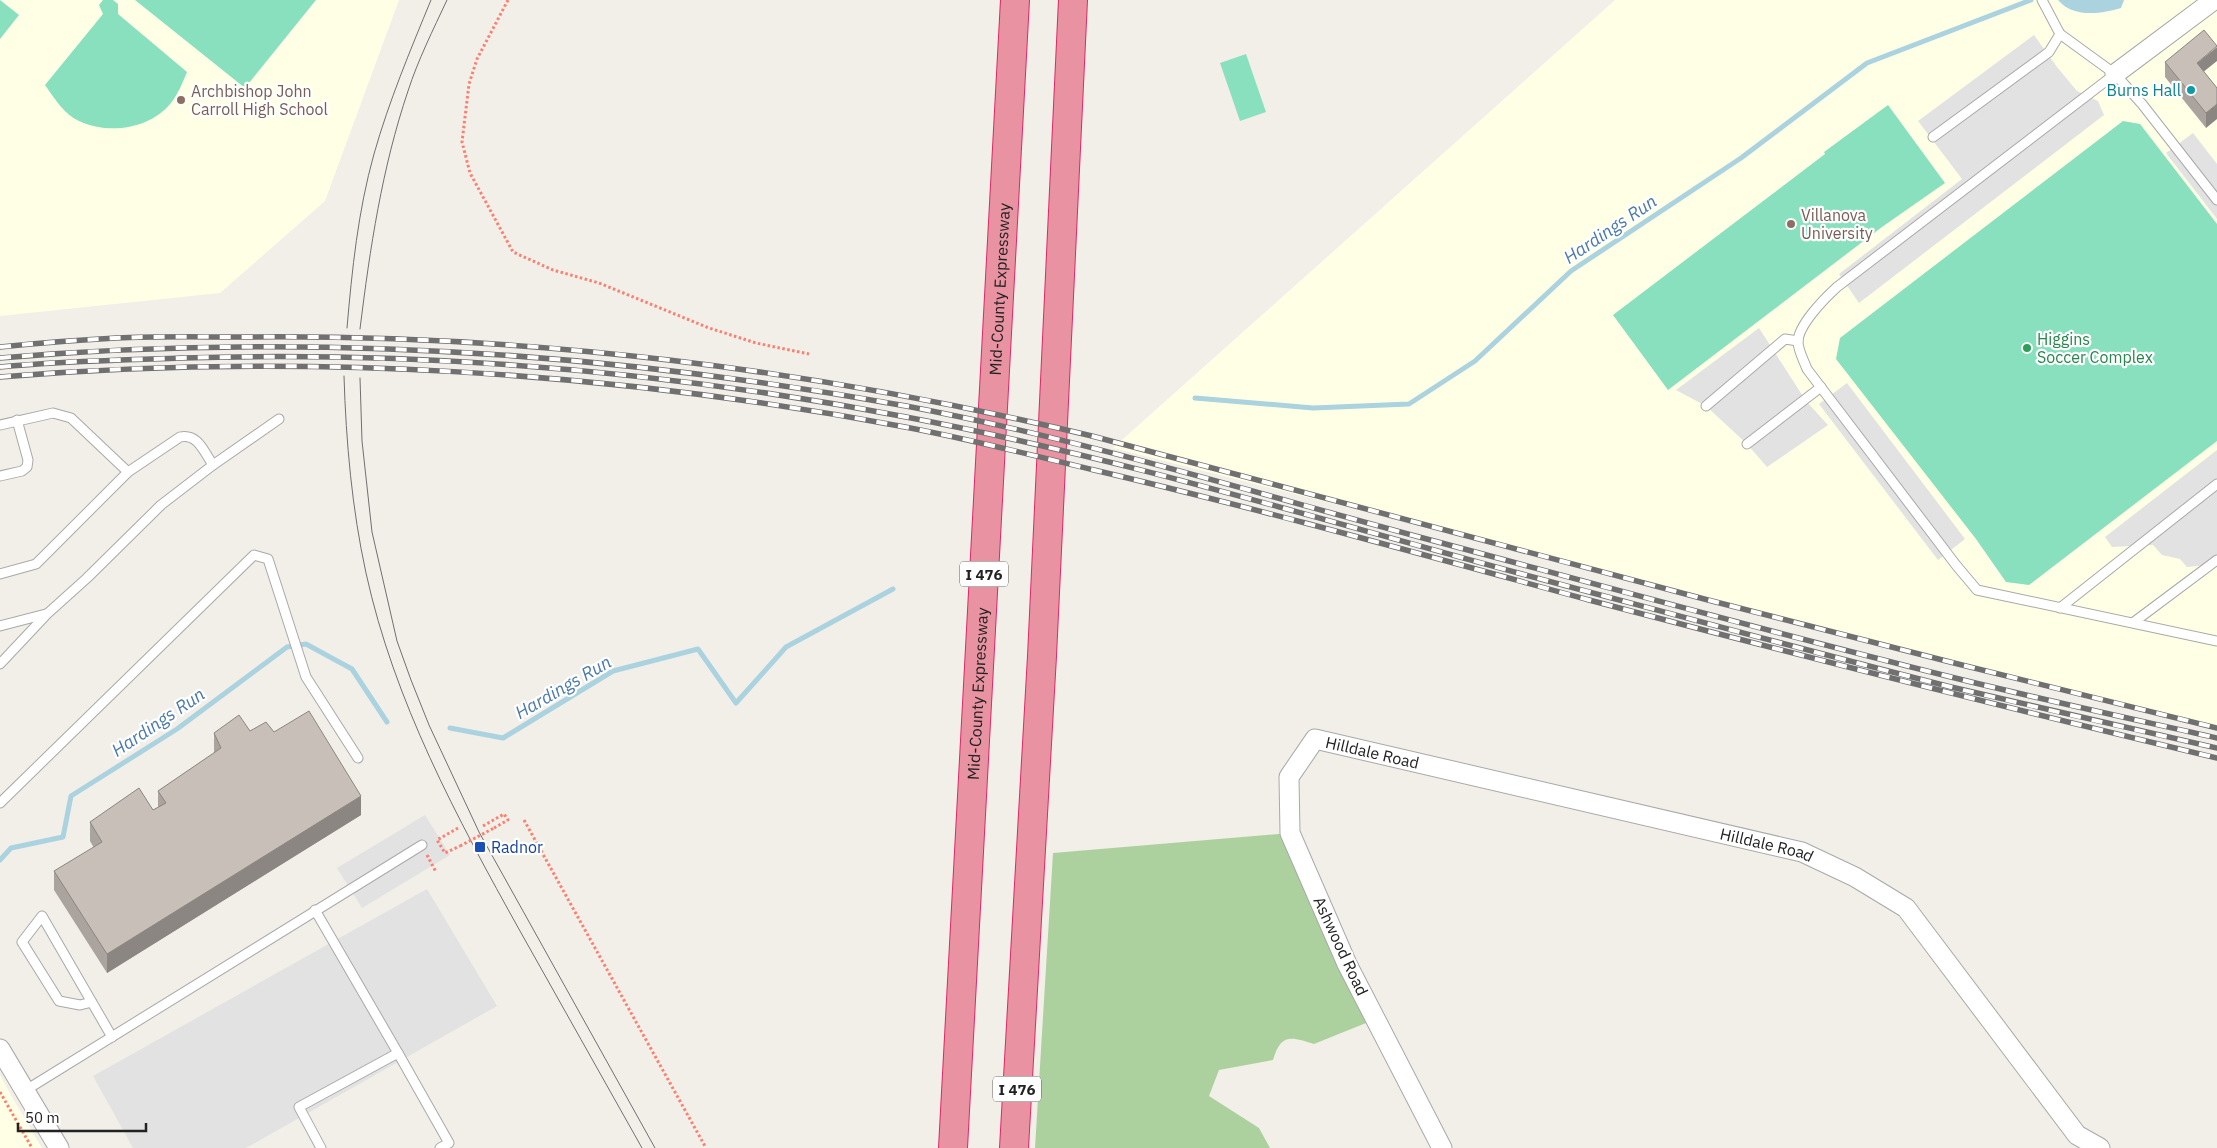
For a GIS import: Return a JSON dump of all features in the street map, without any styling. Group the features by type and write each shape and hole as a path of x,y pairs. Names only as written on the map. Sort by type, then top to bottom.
{"highway":[{"name":"Mid-County Expressway","path":"953,1148 1014,0"},
{"name":"I 476","path":"1014,1148 1041,666 1073,0"},
{"path":"1020,1030 1028,1113 1028,1148"}],"street":[{"path":"2115,74 2214,0"},
{"name":"Ashwood Road","path":"1315,738 1289,777 1290,834 1347,964 1436,1146"},
{"name":"Hilldale Road","path":"1315,738 1802,852 1855,877 1906,908 2077,1135 2100,1148"},
{"path":"0,1049 59,1148"}],"lane":[{"path":"2042,0 2060,34 2115,74 2142,104 2217,200"},
{"path":"1933,137 2050,52 2060,34"},
{"path":"2115,74 1837,287 1822,300 1804,326 1798,341 1807,368 1977,590 2217,641"},
{"path":"1706,406 1785,339 1798,341"},
{"path":"1747,444 1821,387"},
{"path":"0,425 53,413 71,418 128,472"},
{"path":"0,664 47,614 87,578 160,505 213,465 280,419"},
{"path":"0,476 22,470 28,466 17,420"},
{"path":"0,574 36,564 128,472 180,437 188,436 195,438 213,465"},
{"path":"2060,608 2217,484"},
{"path":"0,803 254,555 268,559 306,677 358,758"},
{"path":"2134,622 2217,560"},
{"path":"0,626 47,614"},
{"path":"26,1090 422,845"},
{"path":"315,910 449,1143 440,1148"},
{"path":"92,1002 80,1005 59,1001 22,942 42,916 112,1036"},
{"path":"321,1148 299,1107 398,1053"}],"path":[{"path":"508,0 477,60 469,84 462,142 470,172 513,252 553,270 599,283 709,328 756,343 809,354"},
{"path":"458,828 437,840 445,853 508,820 504,814 483,826"},
{"path":"524,820 706,1148"},
{"path":"422,845 436,872"},
{"path":"0,1092 32,1148"}],"shaded area":[{"name":"Archbishop John Carroll High School","path":"0,0 399,0 325,201 220,293 0,316"},
{"name":"Villanova University","path":"1615,0 2217,0 2217,727 1113,448"},
{"path":"2034,35 2077,91 2098,101 2104,115 1859,303 1839,274 1962,179 1918,121"},
{"path":"2193,133 2217,164 2217,219 2166,153"},
{"path":"1759,328 1806,401 1828,425 1767,467 1747,444 1706,406 1676,390"},
{"path":"1847,383 1965,539 1938,560 1819,404"},
{"path":"2217,450 2217,564 2187,567 2180,559 2162,555 2153,545 2112,547 2105,537"},
{"path":"425,815 450,855 362,908 337,868"},
{"path":"427,889 497,1006 246,1148 133,1148 93,1076"},
{"path":"0,1075 12,1097 42,1148 0,1148"}],"green space":[{"path":"0,0 19,15 0,39"},
{"path":"103,0 113,0 118,4 118,14 187,72 171,103 152,119 141,124 128,127 103,128 79,121 64,110 45,85 103,14 99,5"},
{"path":"135,0 316,0 245,88"},
{"path":"1246,54 1266,112 1240,121 1220,63"},
{"path":"1888,105 1945,183 1882,227 1668,390 1613,315"},
{"name":"Higgins Soccer Complex","path":"2123,121 2140,124 2217,224 2217,441 2029,585 2006,582 1976,539 1836,359 1840,338"},
{"path":"1290,833 1376,1019 1314,1044 1288,1039 1280,1045 1273,1060 1219,1070 1209,1096 1259,1128 1270,1148 1035,1148 1053,853"}],"water":[{"path":"2058,0 2124,0 2121,8 2105,12 2088,13 2071,10"}],"building":[{"path":"2204,30 2217,46 2197,63 2217,88 2217,104 2206,113 2165,62"},
{"path":"309,711 361,796 107,954 54,871 102,842 90,822 139,788 153,810 166,803 158,791 221,748 214,733 239,715 250,731 266,722 274,732"}],"waterway":[{"name":"Hardings Run","path":"1195,398 1313,408 1409,404 1475,361 1571,271 1741,158 1867,63 2031,0"},
{"name":"Hardings Run","path":"450,728 503,738 613,671 698,649 736,703 786,647 893,589"},
{"name":"Hardings Run","path":"0,860 11,848 63,837 71,796 177,729 287,647 306,644 352,669 387,722"}],"tram line":[{"path":"347,328 356,241 368,175 393,95 431,0"},
{"path":"360,329 378,208 391,149 412,79 447,0"},
{"path":"344,376 346,426 361,549 378,620 410,713 473,845 642,1148"},
{"path":"360,378 362,441 372,532 397,641 411,680 429,725 479,832 655,1148"}],"railway":[{"path":"0,347 132,337 351,338 458,342 565,349 671,360 776,374 882,392 987,412 1092,436 1708,600 2217,728"},
{"path":"0,358 113,350 227,347 341,348 454,352 568,360 681,372 794,387 906,406 971,419 1101,450 1687,609 1885,660 2017,693 2217,738"},
{"path":"0,367 45,363 182,358 273,357 454,361 636,376 816,401 984,433 1138,469 1522,574 1951,687 2217,748"},
{"path":"0,377 113,370 227,366 340,367 454,372 568,380 681,392 905,427 1000,447 1218,500 1746,641 1981,701 2217,758"}],"place":[{"name":"Burns Hall","path":"2191,90"},
{"name":"Archbishop John Carroll High School","path":"181,100"},
{"name":"Villanova University","path":"1791,224"},
{"name":"Higgins Soccer Complex","path":"2027,348"},
{"name":"Radnor","path":"480,847"}]}
